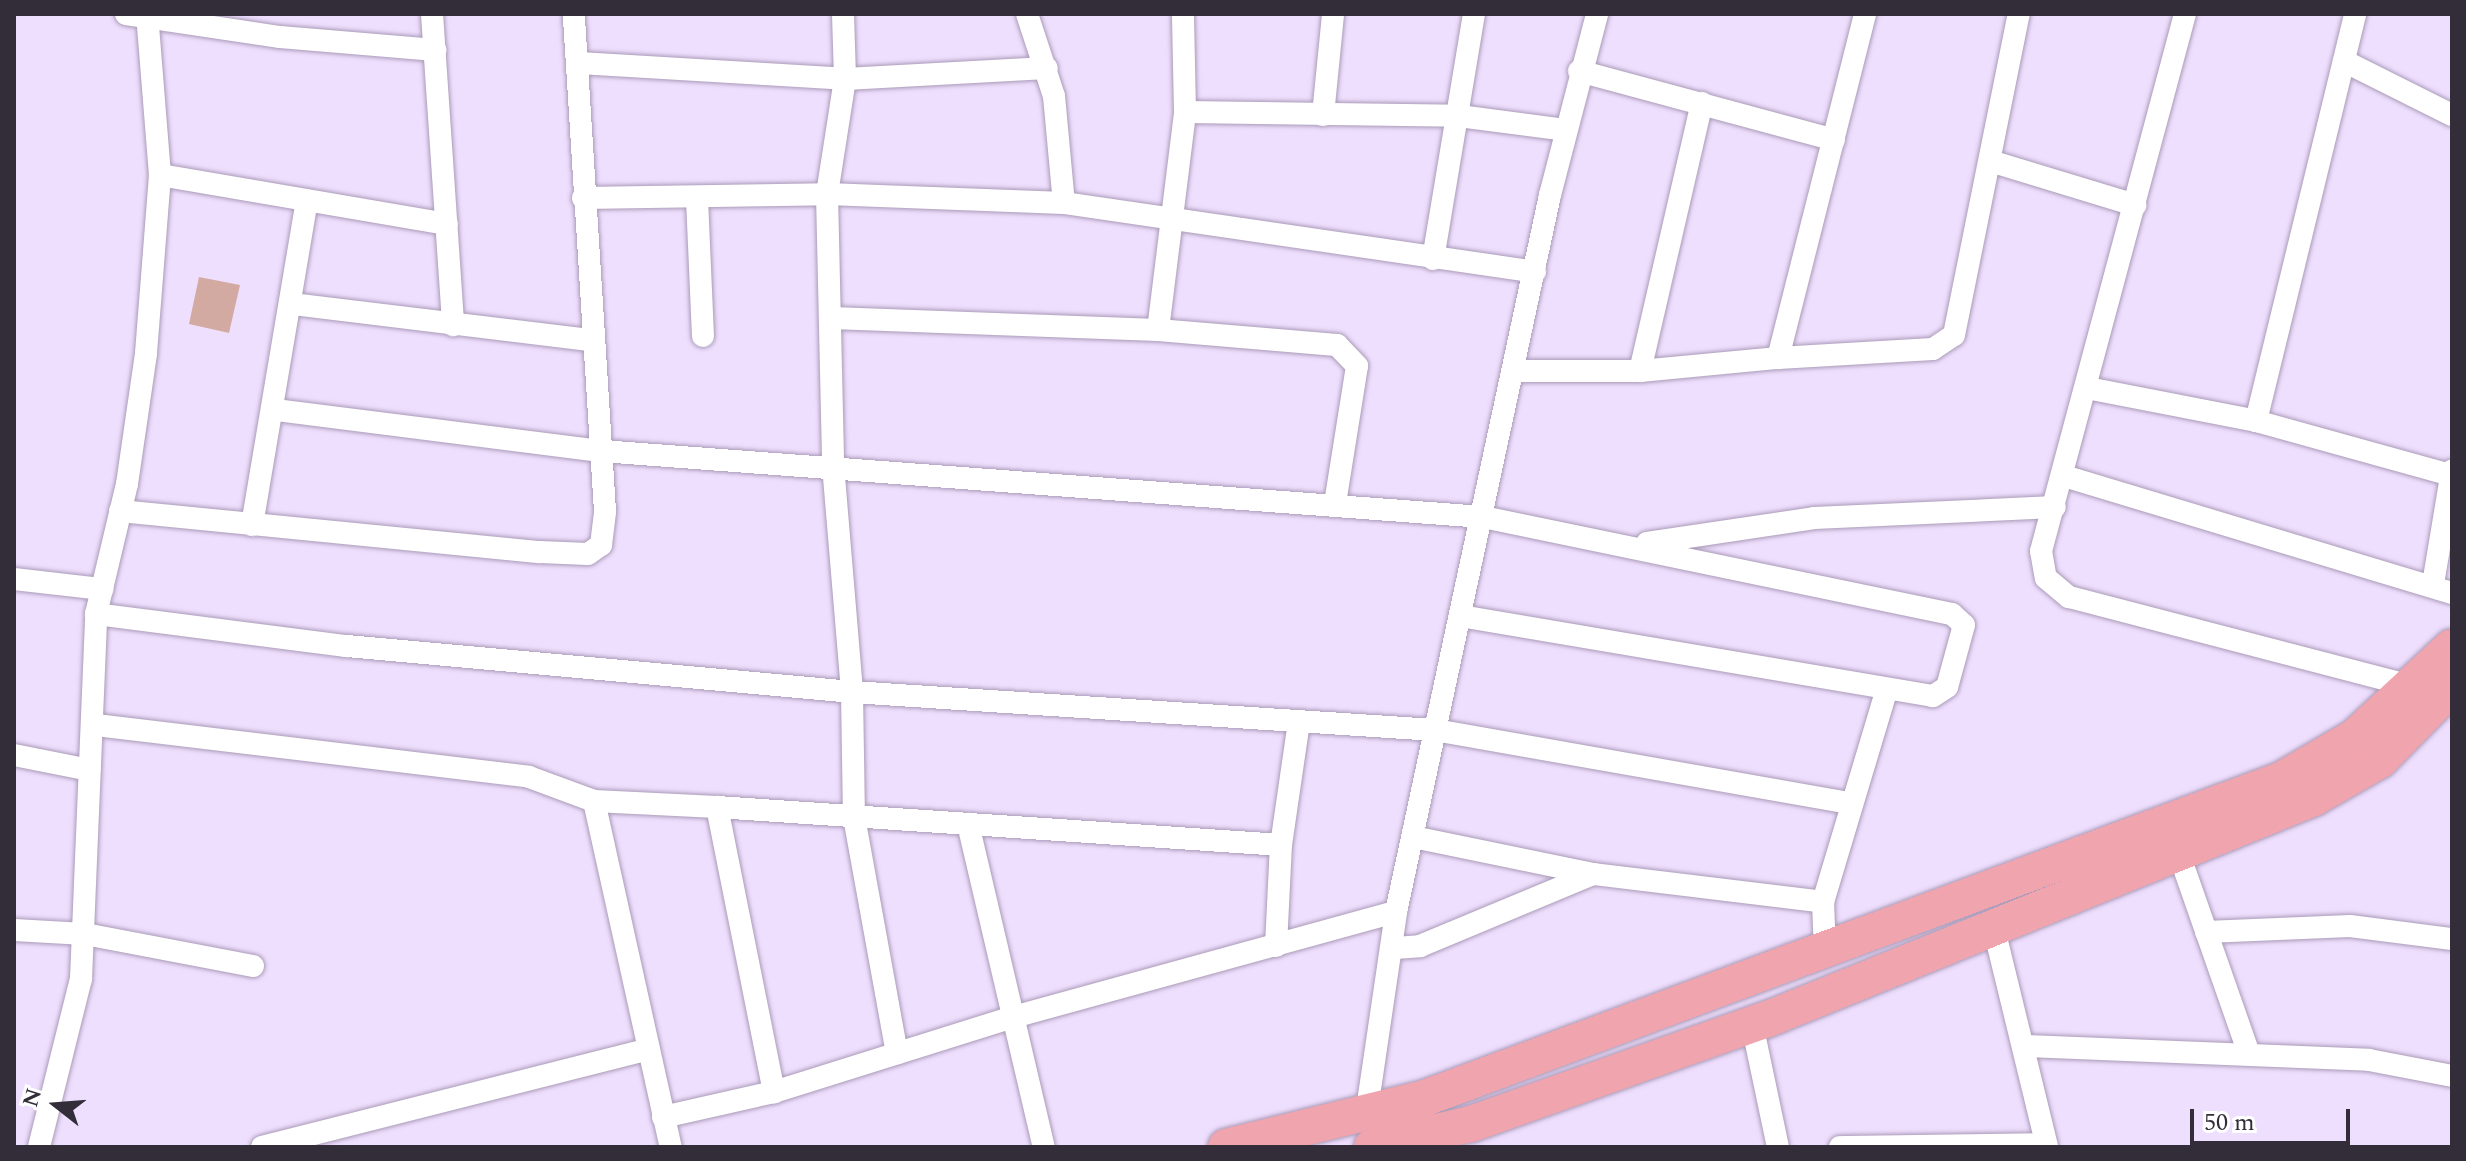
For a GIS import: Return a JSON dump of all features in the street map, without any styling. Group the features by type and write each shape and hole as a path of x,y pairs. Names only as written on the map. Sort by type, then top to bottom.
{"main road":[{"path":"1369,1132 1825,953 2281,780 2355,737 2452,647"},
{"path":"1226,1147 1369,1132 1470,1135 1994,929 2314,798 2359,773 2452,687"}],"street":[{"path":"432,14 453,325"},
{"path":"120,511 588,554 606,532 591,340 579,63 574,14"},
{"path":"843,14 845,79 827,194 833,465 852,692 854,817 897,1053"},
{"path":"1027,14 1047,68 1064,203"},
{"path":"1158,330 1185,112 1183,14"},
{"path":"1323,115 1333,14"},
{"path":"1433,259 1474,14"},
{"path":"1369,1132 1394,948 1396,912 1565,130 1597,14"},
{"path":"1778,358 1865,14"},
{"path":"1514,371 1640,371 1945,344 1960,317 2019,14"},
{"path":"2185,14 2064,476 2041,551 2046,578 2069,597 2410,686"},
{"path":"2256,421 2355,14"},
{"path":"41,1147 81,979 90,770 96,725 96,614 120,511 146,353 160,175 140,15 435,50"},
{"path":"2344,61 2452,115"},
{"path":"579,63 845,79 1047,68"},
{"path":"1579,71 1834,140"},
{"path":"1640,371 1702,103"},
{"path":"1185,112 1459,116 1565,130"},
{"path":"1990,161 2135,205"},
{"path":"160,175 447,224"},
{"path":"583,198 697,199 827,194 1064,203 1535,272"},
{"path":"697,199 703,336"},
{"path":"252,525 276,410 307,201"},
{"path":"292,304 591,340"},
{"path":"832,318 1158,330 1301,338 1337,345 1352,356 1357,380 1335,504"},
{"path":"2064,476 2442,588 2452,473 2256,421 2087,388"},
{"path":"276,410 601,451 833,465 1483,517 1630,545 1962,618 1963,636 1941,693 1887,689 1460,616"},
{"path":"1630,545 1814,518 2055,507"},
{"path":"14,579 102,589"},
{"path":"96,614 347,646 852,692 1435,730 1850,803"},
{"path":"1825,953 1823,902 1850,803 1887,689"},
{"path":"1276,946 1281,845 1299,721"},
{"path":"96,725 529,777 594,801 1281,845"},
{"path":"14,755 90,770"},
{"path":"594,801 671,1147"},
{"path":"717,807 774,1092"},
{"path":"968,824 1010,1018 1044,1147"},
{"path":"1413,837 1593,874 1823,902"},
{"path":"2179,854 2249,1054"},
{"path":"1394,948 1420,946 1593,874"},
{"path":"663,1117 774,1092 1010,1018 1396,912"},
{"path":"2206,932 2350,926 2452,939"},
{"path":"1840,1147 2046,1146 2027,1046 1994,929"},
{"path":"14,930 85,934 253,966"},
{"path":"1752,1024 1778,1147"},
{"path":"2027,1046 2369,1060 2452,1076"},
{"path":"262,1147 648,1049"}],"building":[{"path":"199,277 240,285 229,333 189,324"}]}
